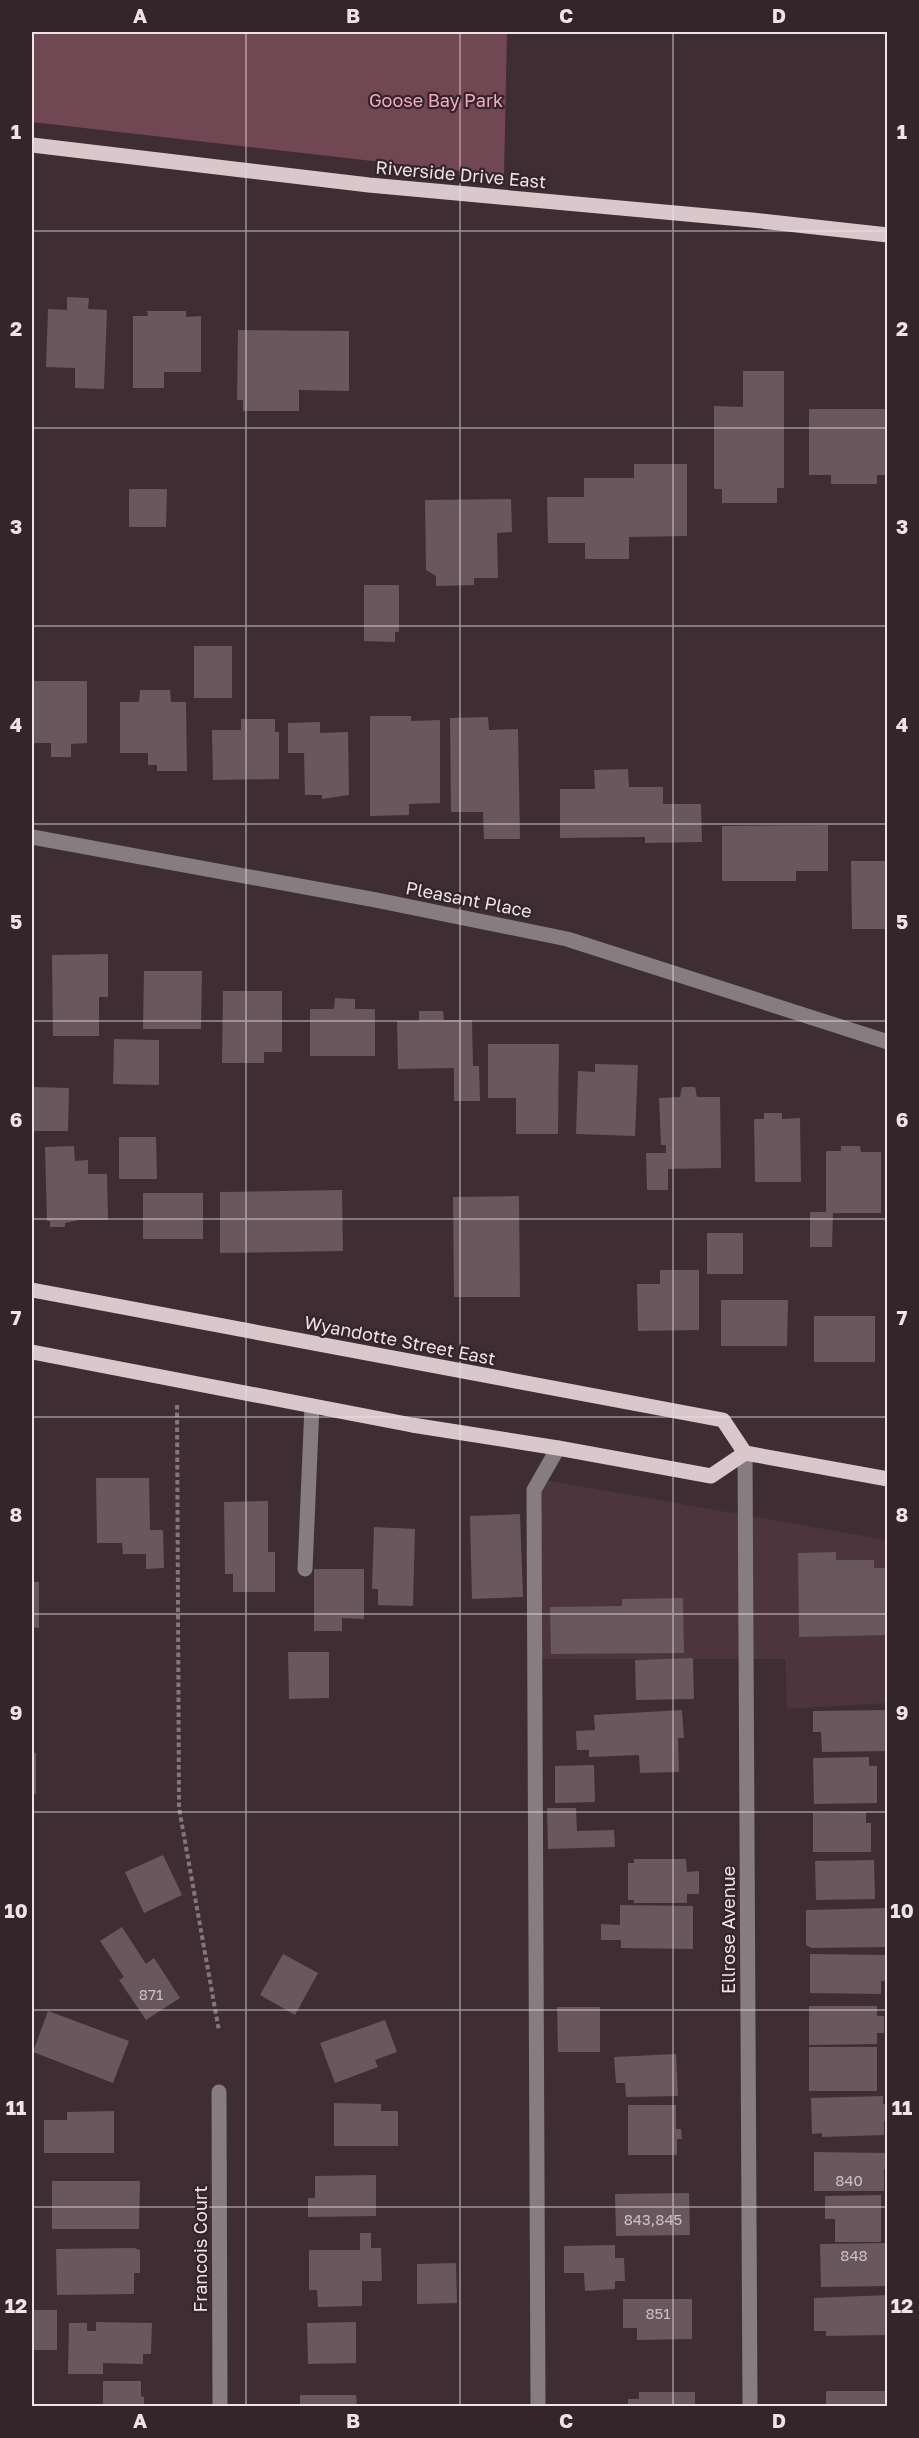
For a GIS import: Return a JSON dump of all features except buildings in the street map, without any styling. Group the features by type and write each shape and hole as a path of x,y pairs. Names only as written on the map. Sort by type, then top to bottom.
{"main road":[{"name":"Riverside Drive East","path":"32,145 369,185 752,220 888,235"},
{"name":"Wyandotte Street East","path":"32,1290 723,1420 745,1454"},
{"path":"32,1352 412,1425 558,1448 711,1476 745,1454 888,1479"}],"street":[{"name":"Pleasant Place","path":"32,837 376,900 567,939 888,1042"},
{"path":"305,1569 312,1406"},
{"path":"538,2406 534,1490 558,1448"},
{"name":"Ellrose Avenue","path":"745,1454 750,2406"},
{"name":"Francois Court","path":"219,2092 220,2406"}],"path":[{"path":"177,1400 179,1808 219,2031"}],"shaded area":[{"path":"539,1479 887,1540 887,1703 787,1709 785,1659 539,1659"}],"green space":[{"name":"Goose Bay Park","path":"32,32 507,32 504,176 32,122"}]}
